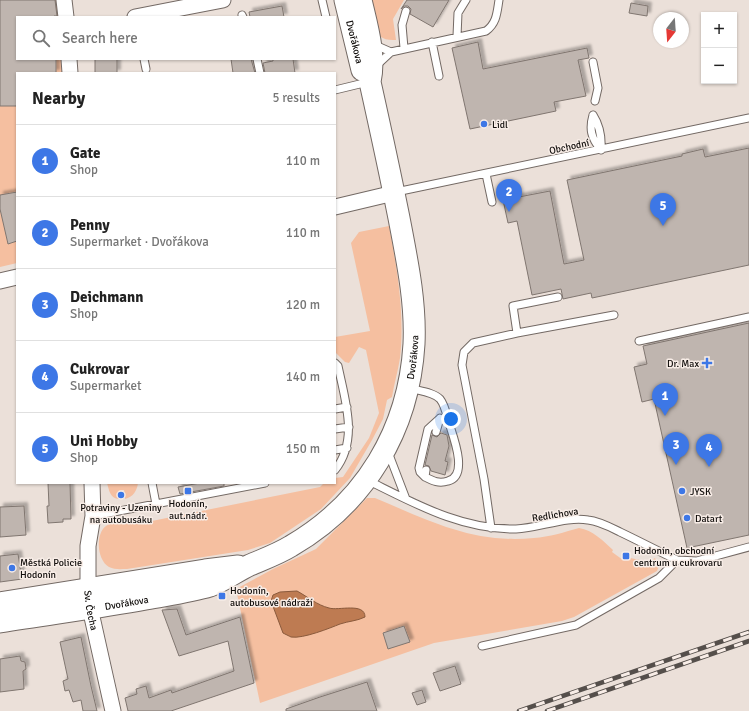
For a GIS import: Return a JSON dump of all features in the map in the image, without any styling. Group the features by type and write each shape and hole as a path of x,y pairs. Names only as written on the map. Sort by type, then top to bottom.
{"main road":[{"name":"Dvořákova","path":"345,0 362,70 372,76"},
{"name":"Dvořákova","path":"0,603 168,595 212,585 249,565 291,546 322,525 345,505 366,480 386,448 400,413 408,388 412,368 414,344 413,300 409,269 372,76 370,42 367,25 360,0"},
{"name":"Dvořákova","path":"0,622 89,598"}],"street":[{"path":"64,0 66,16"},
{"path":"140,16 187,3 223,0"},
{"path":"69,60 70,72"},
{"path":"336,207 394,193"},
{"path":"0,281 16,278"},
{"name":"Sv. Čecha","path":"92,484 93,516 88,546 89,598 113,711"}],"lane":[{"path":"322,0 326,16"},
{"path":"456,36 458,14 466,0"},
{"path":"336,90 372,76 391,52 456,36 486,31 492,26 495,20 499,0"},
{"path":"404,48 402,25 406,11"},
{"path":"370,42 391,52"},
{"path":"432,42 439,76"},
{"path":"144,60 146,69"},
{"path":"257,60 260,72"},
{"path":"593,62 598,88 596,101"},
{"name":"Obchodní","path":"394,193 749,118"},
{"path":"486,174 492,202"},
{"path":"517,333 513,306 558,297"},
{"path":"491,528 484,479 462,365 462,359 468,347 473,343 517,333 614,314"},
{"path":"639,341 749,317"},
{"path":"336,364 338,366 347,407 349,427 347,448 336,468"},
{"path":"408,388 437,396 442,402 445,411 452,433 459,462 459,470 456,477 451,481 435,482 426,473 419,470 428,429 445,411"},
{"path":"336,409 347,407"},
{"path":"436,432 439,419"},
{"path":"336,429 349,427"},
{"path":"336,450 347,448"},
{"path":"386,448 406,499"},
{"name":"Redlichova","path":"366,480 452,519 491,528 518,529 572,520 589,520 609,527 677,560 697,561 749,547"},
{"path":"153,484 156,504"},
{"path":"93,516 260,484"},
{"path":"482,646 576,625 658,578 677,560"}],"shaded area":[{"path":"0,0 62,0 63,16 16,16 16,60 67,60 68,72 16,72 16,263 0,267"},
{"path":"368,0 404,0 393,19 396,40 388,40 377,33 372,22"},
{"path":"389,226 397,275 402,325 400,358 392,397 387,400 383,419 350,478 321,509 270,543 248,550 127,569 116,569 105,564 100,553 100,535 106,526 115,522 124,521 142,523 320,487 323,484 336,484 336,478 343,477 369,438 379,413 366,350 359,347 349,363 345,362 336,353 336,337 370,331 351,243 359,232"},
{"path":"107,484 138,484 134,493 125,499 124,490 118,491 118,499 113,497 109,491"},
{"path":"367,498 375,498 414,515 452,529 491,538 534,538 579,528 584,529 598,536 613,550 612,552 623,560 626,557 649,562 655,558 659,566 657,571 574,617 562,621 434,643 260,703 236,589 273,569 316,549"},
{"path":"297,591 325,607 333,609 356,608 364,612 365,617 309,635 291,637 283,633 271,601 273,595 280,592"}],"building":[{"path":"0,0 55,0 57,16 16,16 16,60 56,60 56,72 16,72 16,106 0,106"},
{"path":"407,0 449,0 433,27 410,14 411,9 408,6 404,6 401,9"},
{"path":"631,3 648,6 647,16 629,13"},
{"path":"282,6 284,16 250,16 249,12"},
{"path":"478,42 483,69 587,48 589,58 578,60 586,96 554,102 556,111 470,129 452,48"},
{"path":"95,60 117,60 117,72 95,72"},
{"path":"231,60 251,60 255,72 233,72"},
{"path":"293,60 295,72 265,72 263,63"},
{"path":"749,148 749,265 592,298 591,293 563,299 561,289 532,295 517,221 508,223 503,200 550,191 564,264 584,260 567,180 682,156 682,154 703,149 705,157"},
{"path":"16,192 16,241 8,244 0,209 0,195"},
{"path":"749,323 749,535 687,548 654,399 642,402 634,367 647,364 643,346"},
{"path":"441,433 447,435 449,446 445,461 448,462 445,475 431,471 429,466 425,465 432,435 437,437"},
{"path":"48,484 70,484 71,519 63,519 63,522 48,523 47,506 49,506"},
{"path":"194,484 224,484 224,486 180,494 178,487"},
{"path":"24,506 26,535 0,537 0,507"},
{"path":"18,554 22,579 0,582 0,556"},
{"path":"177,609 186,635 240,617 254,683 171,711 128,711 125,698 137,694 136,689 146,686 149,698 171,690 172,693 234,671 228,641 179,656 162,610"},
{"path":"404,626 410,642 388,649 383,633"},
{"path":"81,637 97,711 83,711 81,700 73,702 69,690 65,691 63,681 68,679 60,642"},
{"path":"20,656 21,661 25,662 26,669 23,671 24,689 0,692 0,659"},
{"path":"455,666 461,684 440,691 433,673"},
{"path":"367,682 377,711 286,711 286,709"},
{"path":"422,690 426,702 417,705 412,693"}],"railway":[{"path":"519,711 749,632"},
{"path":"547,711 749,641"}],"place":[{"name":"Lidl","path":"484,124"},
{"name":"Penny","path":"509,212"},
{"name":"Uni Hobby","path":"663,226"},
{"name":"Dr. Max","path":"707,363"},
{"name":"Gate","path":"665,416"},
{"name":"Deichmann","path":"676,465"},
{"name":"Cukrovar","path":"709,467"},
{"name":"Hodonín, aut.nádr.","path":"188,491"},
{"name":"JYSK","path":"682,491"},
{"name":"Potraviny - Uzeniny na autobusáku","path":"121,495"},
{"name":"Datart","path":"687,518"},
{"name":"Hodonín, obchodní centrum u cukrovaru","path":"626,556"},
{"name":"Městká Policie Hodonín","path":"12,568"},
{"name":"Hodonín, autobusové nádraží","path":"222,596"}]}
